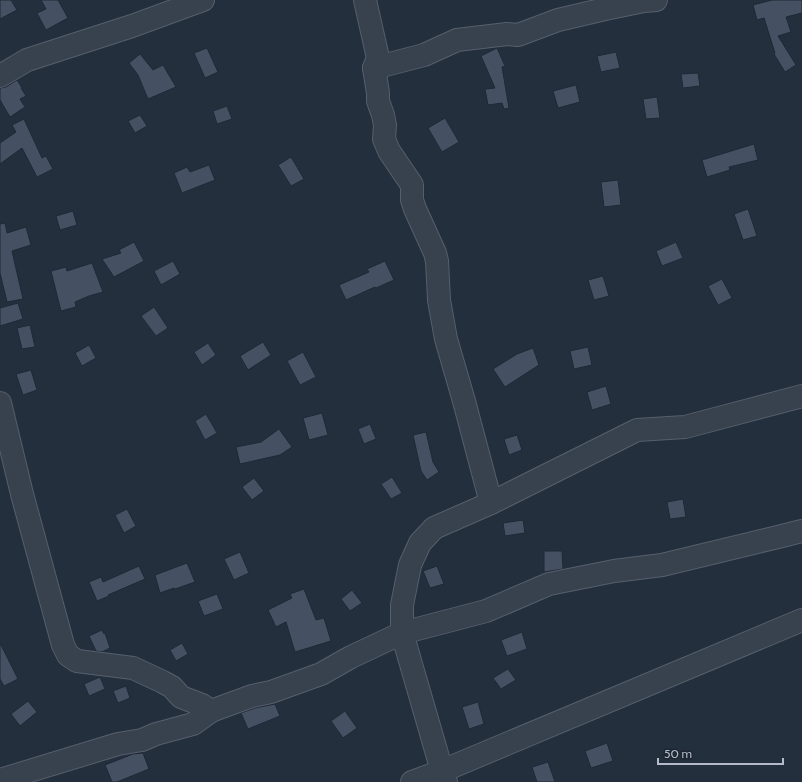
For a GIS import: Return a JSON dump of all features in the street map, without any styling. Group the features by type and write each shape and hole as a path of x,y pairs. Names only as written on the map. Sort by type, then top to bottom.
{"street":[{"path":"0,76 27,60 132,26 203,0"},
{"path":"365,0 378,58 374,68 378,101 385,125 384,139 389,151 412,185 412,200 415,209 438,261 439,300 446,339 491,503"},
{"path":"374,68 424,55 457,40 507,34 518,35 558,20 644,1 656,0"},
{"path":"444,776 402,633 402,605 410,565 420,543 434,528 491,503 637,430 685,427 802,396"},
{"path":"0,403 22,494 63,645 68,655 77,661 133,668 172,687 181,697 202,705 211,711"},
{"path":"0,780 118,744 142,740 156,734 193,724 211,711 321,674 351,657 402,633 486,611 549,584 614,571 662,565 802,531"},
{"path":"412,782 444,776 802,620"}],"building":[{"path":"0,0 11,0 17,10 0,19"},
{"path":"41,0 58,0 68,18 46,30 37,13 46,9"},
{"path":"772,0 802,0 802,13 786,17 791,32 778,36 796,65 785,72 774,54 775,53 764,18 757,20 753,5"},
{"path":"207,48 218,72 205,78 194,53"},
{"path":"497,48 505,66 502,67 509,108 504,109 502,103 488,105 485,89 495,88 481,56"},
{"path":"616,52 620,68 601,72 597,56"},
{"path":"140,54 153,70 163,65 176,87 148,99 138,75 129,63"},
{"path":"698,73 700,86 683,88 681,74"},
{"path":"17,80 26,96 20,99 25,107 10,117 0,100 0,88 6,87"},
{"path":"576,85 580,102 558,108 553,91"},
{"path":"657,97 660,118 646,119 643,99"},
{"path":"227,106 232,119 217,124 213,111"},
{"path":"140,115 147,126 135,133 128,121"},
{"path":"445,118 459,142 442,152 428,128"},
{"path":"24,119 42,158 46,156 53,169 37,177 22,148 0,164 0,143 16,132 12,125"},
{"path":"754,144 758,160 729,167 730,170 707,177 702,160"},
{"path":"291,157 304,179 291,186 278,165"},
{"path":"209,165 215,180 182,193 174,173 187,167 190,172"},
{"path":"618,180 621,205 604,207 601,182"},
{"path":"748,209 757,236 743,240 734,214"},
{"path":"73,211 77,225 60,230 56,216"},
{"path":"5,223 7,233 26,227 31,245 12,251 23,299 7,302 0,273 0,224"},
{"path":"134,242 144,261 114,277 102,259 121,253 119,250"},
{"path":"676,242 683,258 662,266 656,251"},
{"path":"173,261 180,274 161,285 154,271"},
{"path":"385,261 394,280 346,300 339,285 369,272 367,269"},
{"path":"92,263 103,292 75,302 76,307 61,311 51,271 66,267 67,271"},
{"path":"603,276 609,296 594,300 588,280"},
{"path":"722,279 732,298 718,305 708,286"},
{"path":"18,303 23,319 0,326 0,308"},
{"path":"154,307 168,328 156,336 141,316"},
{"path":"30,325 35,347 22,349 17,328"},
{"path":"263,342 271,355 248,370 240,356"},
{"path":"208,343 216,355 202,365 194,352"},
{"path":"89,345 96,358 82,366 75,353"},
{"path":"588,347 592,365 574,369 570,351"},
{"path":"533,348 539,365 505,387 493,369 517,354"},
{"path":"303,352 316,377 300,385 287,361"},
{"path":"31,370 37,390 23,395 16,374"},
{"path":"606,386 611,404 592,410 587,392"},
{"path":"322,413 328,435 309,440 303,418"},
{"path":"206,414 217,433 205,440 195,421"},
{"path":"370,424 376,439 364,444 358,429"},
{"path":"279,429 292,447 280,455 240,464 236,447 261,442"},
{"path":"426,432 433,462 439,472 427,480 421,471 413,435"},
{"path":"517,435 522,450 509,455 504,439"},
{"path":"392,477 402,493 391,499 381,484"},
{"path":"254,478 264,491 252,500 242,487"},
{"path":"683,499 686,517 670,519 667,502"},
{"path":"127,509 136,526 124,533 115,515"},
{"path":"523,520 525,533 505,536 503,523"},
{"path":"544,551 562,551 563,569 544,572"},
{"path":"240,552 249,573 234,580 224,559"},
{"path":"187,563 195,582 160,593 155,575"},
{"path":"139,566 145,579 97,601 89,582 101,577 103,582"},
{"path":"437,566 444,584 430,588 423,571"},
{"path":"304,589 316,620 324,618 331,641 295,652 286,622 276,627 268,610 292,598 290,594"},
{"path":"352,590 362,603 350,611 341,599"},
{"path":"217,594 223,609 204,616 198,601"},
{"path":"102,630 104,634 105,633 110,648 102,652 96,651 89,636"},
{"path":"522,632 527,649 507,656 501,640"},
{"path":"0,643 18,679 4,686 0,679"},
{"path":"182,643 188,654 176,661 170,650"},
{"path":"508,669 516,680 501,689 493,678"},
{"path":"100,677 105,689 89,696 84,684"},
{"path":"126,686 130,698 118,703 113,691"},
{"path":"28,701 37,712 20,726 11,714"},
{"path":"478,702 484,724 469,729 462,707"},
{"path":"275,704 280,716 248,729 241,713 255,708"},
{"path":"345,711 357,728 343,738 331,721"},
{"path":"607,743 613,761 591,768 585,751"},
{"path":"143,753 149,769 117,782 112,782 105,765 133,754"},
{"path":"548,762 555,782 537,782 532,767"}]}
